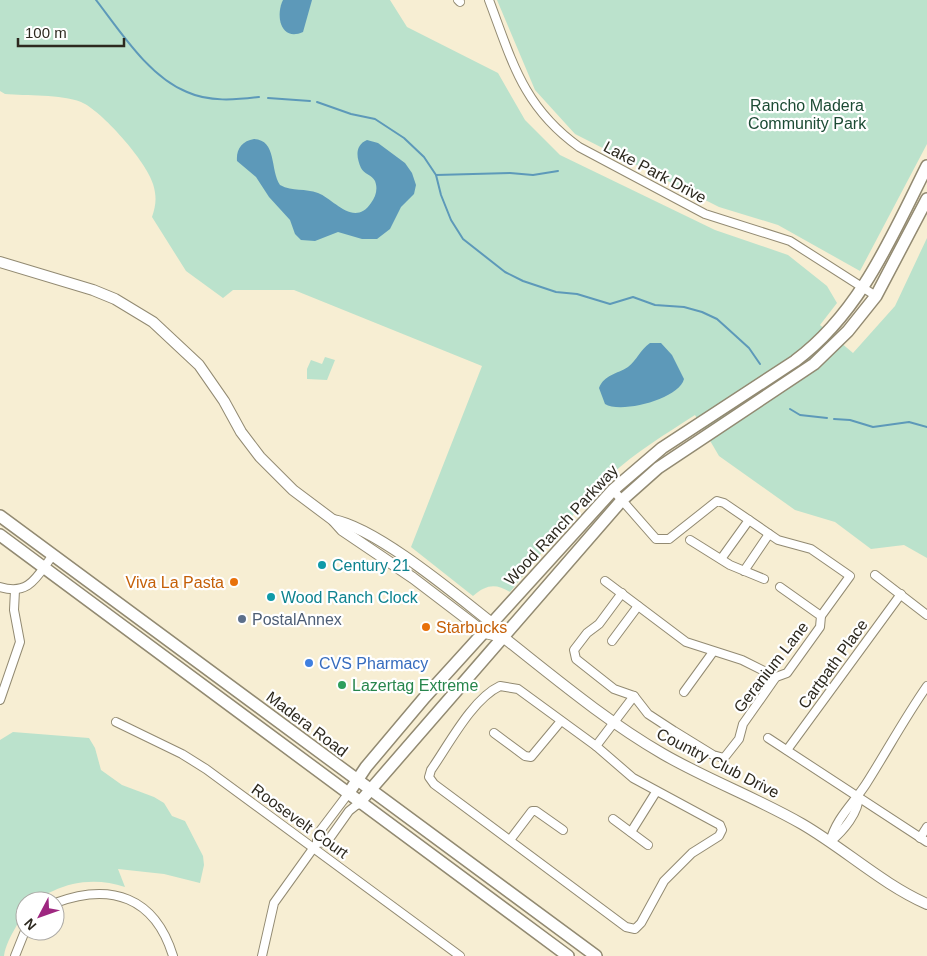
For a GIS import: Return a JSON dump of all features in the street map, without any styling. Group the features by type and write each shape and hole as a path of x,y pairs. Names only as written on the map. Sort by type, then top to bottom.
{"main road":[{"name":"Wood Ranch Parkway","path":"348,794 357,780 425,698 613,490 662,448 811,349 863,289 927,166"},
{"name":"Wood Ranch Parkway","path":"359,803 622,500 658,468 814,364 848,331 876,296 927,199"},
{"name":"Madera Road","path":"0,516 596,956"},
{"name":"Madera Road","path":"0,535 359,803 568,956"}],"street":[{"name":"Lake Park Drive","path":"489,0 521,81 541,113 562,135 580,147 705,214 768,232 790,241 876,296"},
{"name":"Country Club Drive","path":"0,262 108,296 134,309 153,322 199,365 220,395 241,432 266,464 292,490 334,520 344,522 396,551 489,628 614,722 679,763 778,810 830,842 887,882 927,904"},
{"path":"613,490 656,539 661,540 669,539 717,501 724,503 769,534 744,571"},
{"path":"721,559 749,520"},
{"name":"Geranium Lane","path":"634,696 648,714 713,755 724,758 739,739 743,724 776,678 787,673 820,627 821,616 850,576 811,549 785,544 769,534"},
{"path":"690,540 721,559 764,579"},
{"path":"0,587 15,590 27,586 53,554"},
{"path":"875,575 927,615"},
{"path":"605,581 686,642 742,660 776,678"},
{"name":"Geranium Lane","path":"780,587 821,616"},
{"path":"0,700 20,642 14,610 15,590"},
{"path":"596,746 634,696 614,689 573,655 587,633 599,624 622,593"},
{"name":"Cartpath Place","path":"787,750 901,594"},
{"path":"612,640 638,606"},
{"path":"684,692 713,652"},
{"path":"500,686 518,689 562,721 596,746 618,767 656,792 714,821 722,830 719,836 692,853 664,881 641,923 635,929 626,927 434,784 430,777 431,770 474,708 486,695 500,686"},
{"path":"830,842 840,834 859,805 859,795 882,760 901,723 927,686"},
{"path":"494,733 525,756 531,757 562,721"},
{"name":"Roosevelt Court","path":"116,722 194,761 315,846 460,956"},
{"path":"768,738 859,795 924,840 927,827"},
{"path":"631,832 656,792"},
{"name":"Wood Ranch Parkway","path":"262,956 274,904 315,846 317,835 348,794"},
{"name":"Wood Ranch Parkway","path":"315,846 327,842 349,811 359,803"},
{"path":"510,840 532,811 536,811 563,830"},
{"path":"613,819 648,845"},
{"path":"65,900 85,893 99,893 111,894 133,902 144,909 159,924 173,956"},
{"path":"15,956 21,941"}],"green space":[{"path":"0,0 390,0 407,27 498,73 525,120 560,155 715,230 788,255 827,286 837,303 820,325 853,353 895,306 927,238 927,558 904,545 871,549 835,522 795,510 719,456 695,415 640,451 596,489 510,592 500,587 491,586 482,589 473,596 411,547 482,366 294,290 233,290 223,298 186,271 152,217 155,197 149,174 133,150 100,115 90,107 73,99 54,96 5,94 0,91"},
{"name":"Rancho Madera Community Park","path":"497,0 927,0 927,144 860,271 778,225 719,207 575,134 535,90"},
{"path":"325,357 335,360 327,380 307,379 307,369 311,360 322,364"},
{"path":"13,732 89,738 95,748 101,770 122,785 154,797 164,803 172,816 185,821 203,856 204,865 200,883 164,874 118,869 125,887 116,884 89,882 62,887 53,891 15,891 15,929 4,956 0,956 0,740"}],"water":[{"path":"283,0 312,0 303,32 289,33 282,26 280,13"},
{"path":"254,139 266,144 270,150 280,185 318,193 344,210 358,213 364,210 373,200 376,192 375,181 362,170 358,160 360,145 367,140 378,143 405,163 412,173 416,185 414,194 401,207 390,229 377,239 362,239 338,232 315,241 301,240 295,234 290,220 269,197 256,177 237,161 241,146"},
{"path":"650,343 661,343 672,355 684,379 680,386 672,393 649,403 623,407 613,407 605,404 599,388 601,384 607,377 628,367"}],"waterway":[{"path":"96,0 136,52 160,76 173,85 195,95 213,99 259,97"},
{"path":"268,98 310,101"},
{"path":"317,102 351,114 375,119 404,138 424,157 436,175 441,195 451,220 463,239 505,272 523,281 556,292 577,294 610,304 633,297 655,305 684,307 702,312 717,319 749,348 760,364"},
{"path":"436,175 510,173 533,175 558,171"},
{"path":"790,409 800,415 827,418"},
{"path":"834,419 850,420 873,427 909,422 927,427"}],"place":[{"name":"Century 21","path":"322,565"},
{"name":"Viva La Pasta","path":"234,582"},
{"name":"Wood Ranch Clock","path":"271,597"},
{"name":"PostalAnnex","path":"242,619"},
{"name":"Starbucks","path":"426,627"},
{"name":"CVS Pharmacy","path":"309,663"},
{"name":"Lazertag Extreme","path":"342,685"}]}
